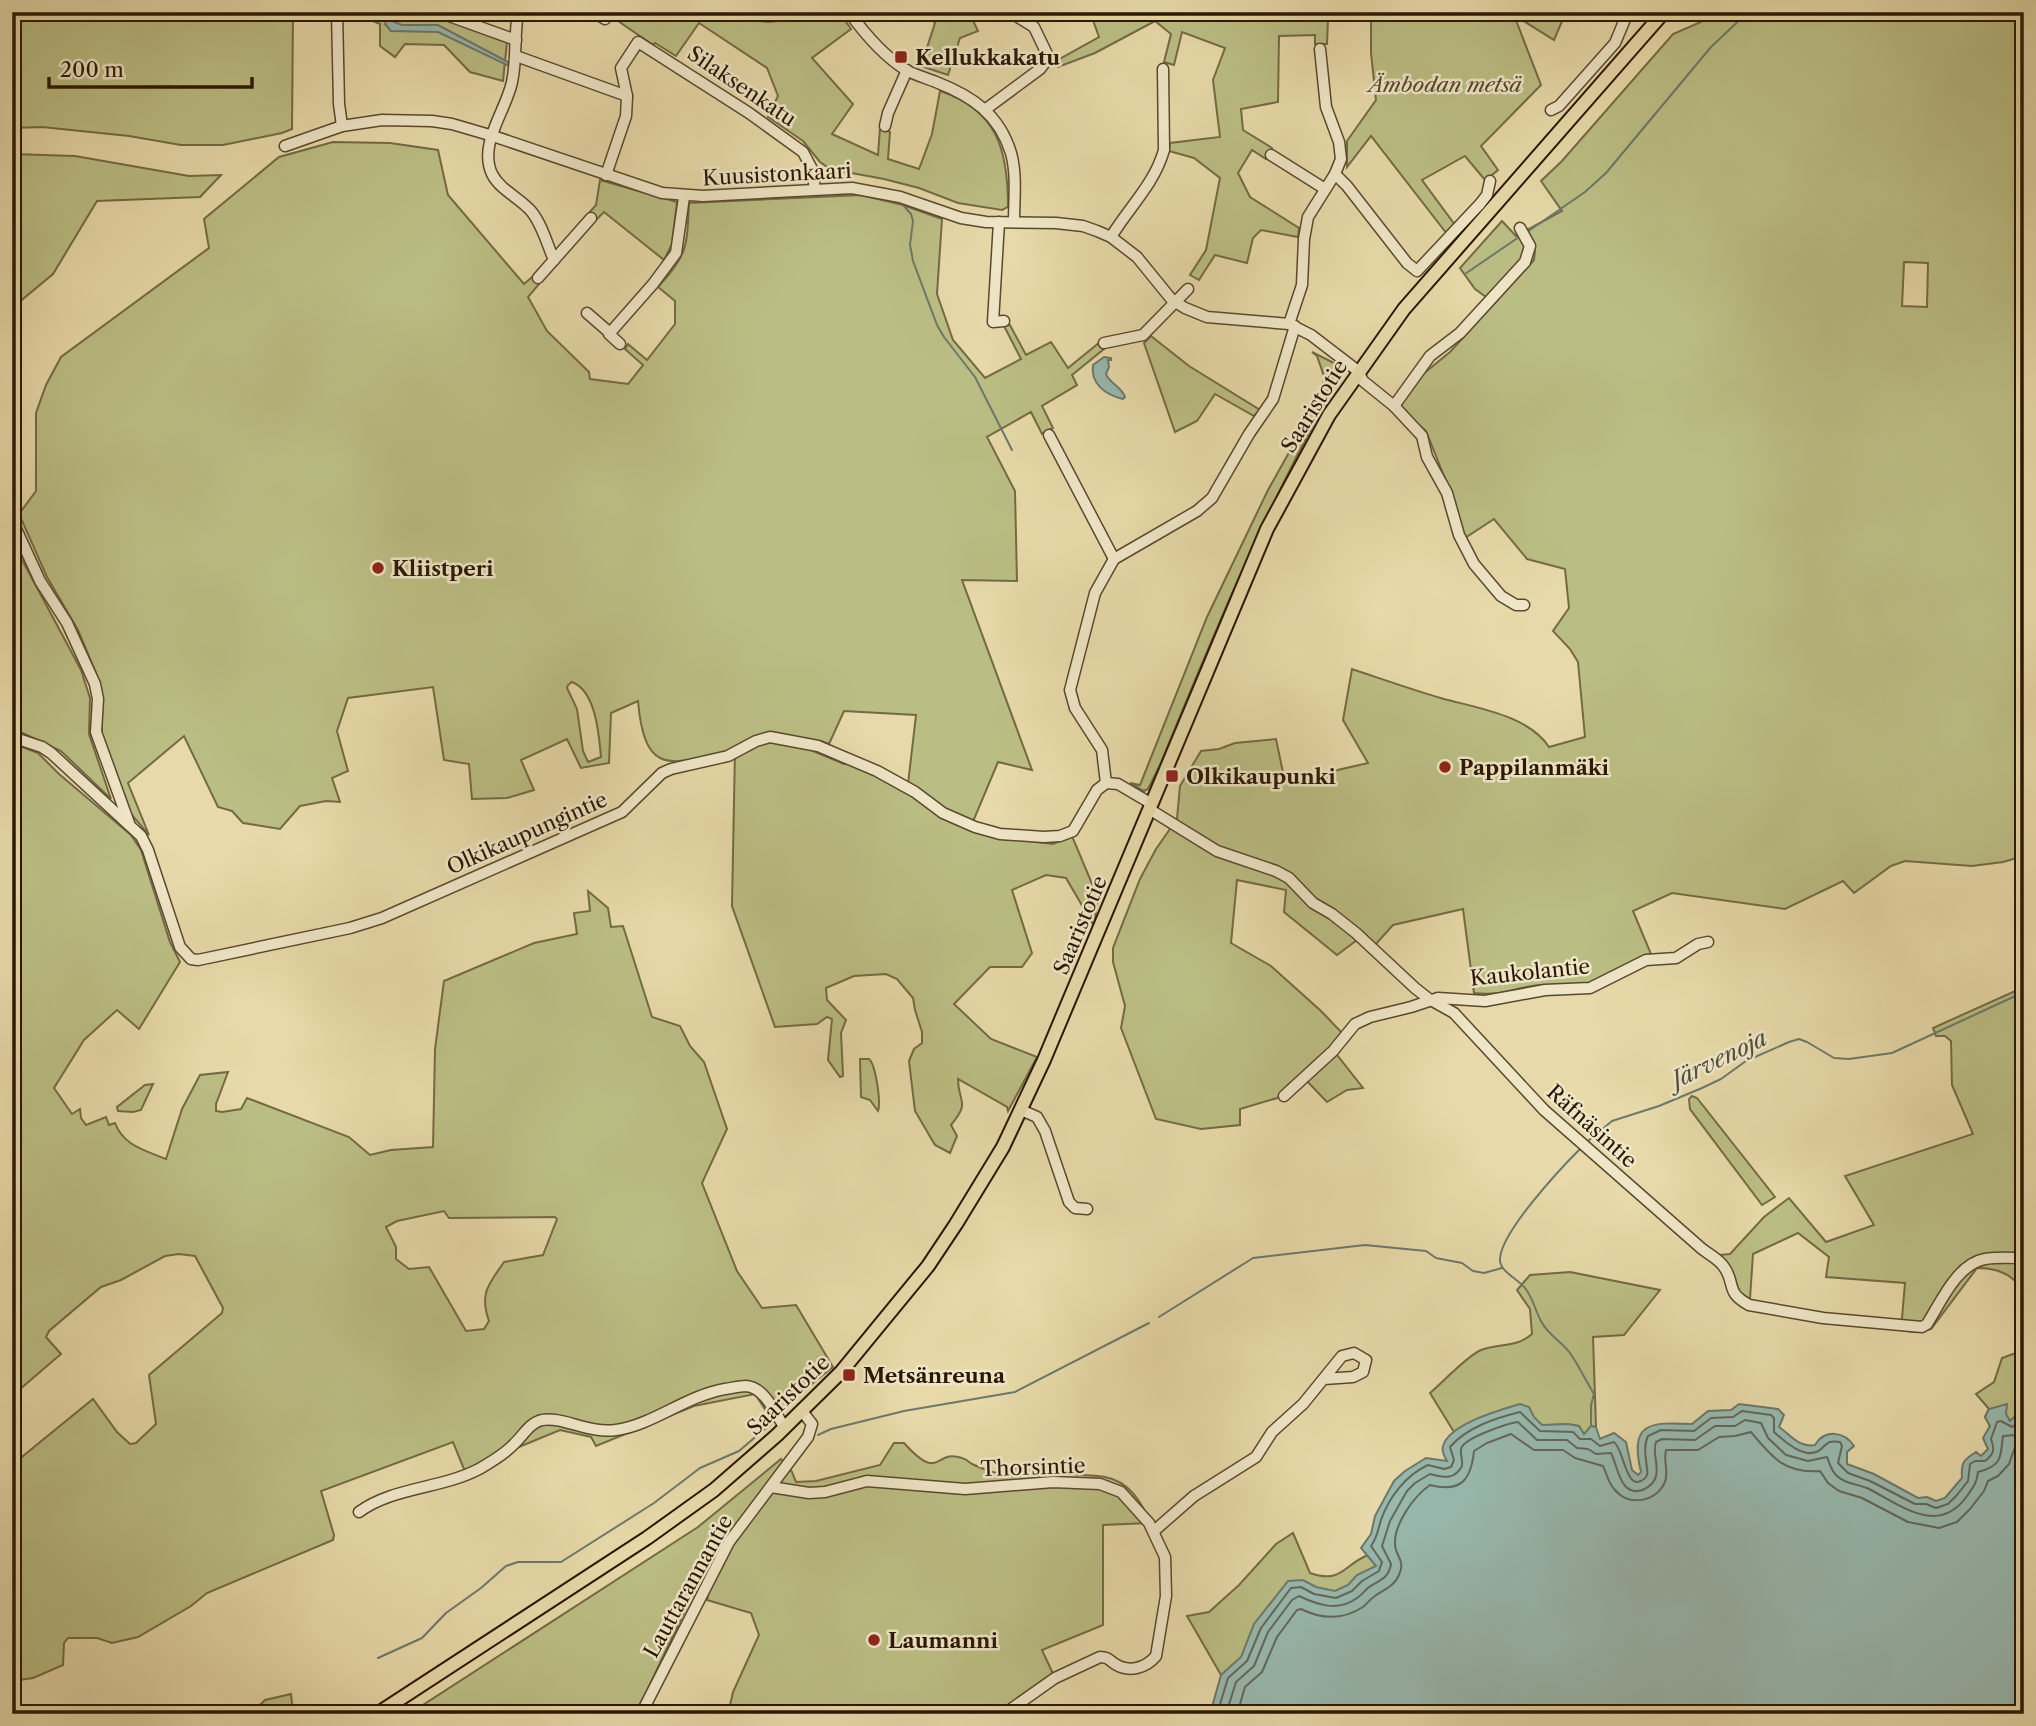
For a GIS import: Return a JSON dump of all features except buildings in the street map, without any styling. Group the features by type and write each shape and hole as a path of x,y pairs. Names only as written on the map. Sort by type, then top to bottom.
{"main road":[{"name":"Saaristotie","path":"377,1714 681,1515 724,1482 785,1428 841,1372 928,1266 977,1190 1021,1110 1267,529 1308,449 1358,371 1404,310 1664,12"}],"street":[{"path":"337,12 342,126"},
{"path":"438,12 516,40"},
{"path":"518,12 516,56 510,91 488,152 492,175 532,212 554,260"},
{"path":"594,12 605,19"},
{"path":"849,12 882,50 907,70 954,89 986,109 1000,129 1011,153 1014,222"},
{"path":"986,109 1040,69 1047,60 1034,27 1010,12"},
{"path":"1551,110 1559,106 1615,43 1628,12"},
{"name":"Silaksenkatu","path":"606,175 624,126 627,107 621,68 638,42 749,113 803,152 812,169 814,189"},
{"path":"1151,806 1118,784 1107,783 1102,750 1075,708 1070,690 1095,593 1114,559 1197,510 1212,498 1273,399 1302,285 1308,217 1335,174 1341,159 1326,107 1320,49"},
{"path":"516,56 627,96"},
{"path":"1111,237 1122,218 1150,185 1160,163 1164,131 1163,69"},
{"path":"885,126 907,70"},
{"name":"Kuusistonkaari","path":"285,146 342,126 404,119 452,124 662,193 684,197 814,189 867,189 900,197 944,214 999,222 1083,226 1111,237 1144,264 1176,302 1207,317 1292,325 1311,335 1358,371 1363,381 1394,406 1422,436 1427,457 1447,493 1460,535 1474,564 1501,596 1516,605 1524,605"},
{"path":"1271,155 1325,189"},
{"path":"1335,174 1407,263 1417,271 1480,204 1487,195 1490,181"},
{"path":"610,333 676,253 684,197"},
{"path":"538,278 591,218"},
{"path":"999,222 993,321 1004,321"},
{"path":"1394,406 1430,356 1460,333 1525,262 1530,246 1520,228"},
{"path":"1104,343 1143,335 1188,289"},
{"path":"587,313 621,344"},
{"path":"1049,435 1114,559"},
{"path":"12,520 40,581 67,624 95,684 98,699 96,732 129,824"},
{"name":"Olkikaupungintie","path":"12,737 42,747 51,753 141,836 180,947 191,960 350,928 382,918 622,812 662,773 728,756 764,738 788,739 831,751 903,785 957,821 999,834 1052,837 1073,831 1097,790 1107,783"},
{"name":"Räfnäsintie","path":"1151,806 1217,850 1289,878 1313,903 1356,933 1429,999 1454,1013 1544,1110 1723,1265 1732,1291 1749,1305 1824,1318 1922,1327 1927,1324 1948,1290 1970,1264 1983,1259 2024,1258"},
{"name":"Kaukolantie","path":"1284,1096 1334,1051 1355,1024 1388,1012 1411,1007 1429,999 1485,1001 1545,990 1590,988 1646,960 1675,958 1698,944 1708,942"},
{"path":"1021,1110 1037,1117 1045,1131 1069,1202 1075,1208 1087,1209"},
{"path":"1154,1531 1194,1496 1256,1457 1272,1432 1303,1404 1324,1379"},
{"path":"359,1512 379,1500 454,1480 480,1468 506,1451 542,1420 563,1422 597,1431 615,1430 633,1426 708,1392 747,1386 756,1389 765,1398 785,1428"},
{"name":"Lauttarannantie","path":"641,1714 729,1542 808,1437 812,1424 802,1411"},
{"name":"Thorsintie","path":"771,1487 808,1493 825,1492 867,1481 965,1489 1053,1482 1100,1484 1127,1497 1154,1531 1165,1557 1166,1596 1156,1656 1142,1667 1133,1669 1124,1668 1107,1657 1100,1657 1055,1678 1004,1714"}],"green space":[{"path":"12,12 293,12 292,129 223,145 181,145 129,136 42,127 12,128"},
{"path":"352,12 432,12 507,42 503,81 470,72 444,45 405,44 395,57 380,46 380,24"},
{"path":"605,12 714,12 721,17 768,22 788,20 807,12 839,12 851,29 812,58 853,104 832,134 878,155 880,128 890,132 888,159 919,169 932,134 940,91 960,99 987,121 996,135 1006,168 1008,207 1002,210 958,203 919,188 830,169 820,162 803,141 768,117 778,96 767,68 699,23 676,56 655,43 653,45"},
{"path":"925,12 969,12 978,31 960,38 948,75 921,66 935,23"},
{"name":"Ämbodan metsä","path":"1090,12 1566,12 1554,40 1514,15 1541,85 1481,146 1498,170 1492,175 1490,186 1465,156 1422,180 1455,225 1447,234 1371,136 1347,167 1347,141 1376,100 1371,20 1328,20 1327,44 1315,44 1315,35 1279,36 1278,102 1241,109 1243,130 1272,148 1266,159 1252,150 1238,173 1250,197 1299,228 1298,237 1261,230 1253,238 1247,263 1215,255 1199,280 1190,275 1206,250 1220,178 1194,158 1169,151 1170,143 1220,137 1213,80 1225,48 1182,32 1174,65 1164,62 1171,34 1155,21 1095,53 1058,67 1056,61 1099,37"},
{"path":"1714,12 1731,12 1744,18 1750,12 2024,12 2024,635 2021,639 2024,650 2024,856 1972,866 1905,861 1891,866 1854,893 1843,881 1785,909 1672,893 1633,911 1651,954 1624,970 1586,985 1538,985 1491,994 1474,993 1463,909 1393,925 1375,945 1365,934 1337,955 1284,912 1286,890 1237,880 1231,943 1271,966 1345,1036 1334,1051 1363,1088 1347,1090 1327,1102 1304,1078 1284,1096 1240,1109 1240,1125 1201,1129 1156,1119 1121,1028 1125,1006 1113,962 1113,948 1140,879 1156,849 1177,819 1180,786 1201,751 1219,749 1235,743 1276,739 1285,782 1368,763 1343,720 1352,669 1432,696 1502,715 1529,728 1549,747 1585,737 1578,662 1553,631 1569,608 1565,569 1527,559 1494,519 1465,538 1426,431 1398,407 1417,379 1450,352 1534,260 1535,251 1527,230 1562,211 1541,181 1562,161 1673,34 1701,22","holes":["1904,262 1928,263 1927,307 1902,306"]},
{"path":"333,142 390,143 438,150 448,195 524,284 532,277 539,284 528,297 547,331 589,372 590,379 628,384 643,365 625,349 628,344 647,360 675,324 675,301 658,287 675,266 684,249 689,203 861,195 903,205 942,219 937,294 953,340 985,378 1021,359 1004,326 1010,325 1026,355 1051,342 1068,368 1100,342 1104,349 1072,375 1077,385 1042,406 1053,428 1042,434 1031,412 987,437 1015,491 1017,581 962,580 1032,770 998,762 972,824 948,813 908,784 916,715 844,711 829,744 821,741 813,751 844,764 852,764 897,784 946,818 985,834 1053,844 1072,836 1098,898 1094,926 1066,878 1046,875 1012,890 1032,953 1022,967 990,967 954,1004 991,1039 1037,1057 1008,1111 1007,1107 958,1079 962,1106 951,1125 957,1136 950,1153 935,1145 915,1111 909,1061 914,1049 922,1043 922,1032 913,998 897,979 886,974 854,976 826,988 827,1000 846,1020 841,1033 843,1076 840,1077 828,1060 832,1019 827,1017 817,1024 775,1027 732,906 735,750 680,761 667,760 656,755 648,745 642,727 638,701 611,713 609,763 581,768 567,739 521,760 534,790 507,798 472,799 469,764 444,760 433,687 348,698 337,731 348,771 332,778 340,802 326,801 300,806 280,829 243,823 232,811 218,807 184,736 128,783 149,835 131,814 102,735 101,692 96,673 78,630 47,577 19,514 36,491 36,413 46,385 61,357 209,248 204,219 279,157","holes":["572,682 580,687 595,715 601,757 588,762 583,751 577,709 567,688"]},
{"path":"12,154 75,156 189,176 221,175 200,197 97,201 53,274 12,308"},
{"path":"600,180 677,202 672,244 664,260 604,212 596,220 589,213 596,205"},
{"path":"1502,221 1516,236 1521,234 1523,252 1515,269 1486,297 1475,289 1460,268"},
{"path":"1151,336 1189,366 1260,410 1254,416 1215,394 1197,421 1175,432 1144,343"},
{"path":"1312,352 1336,364 1324,405 1257,538 1160,765 1148,789 1144,791 1130,783 1140,785 1207,617 1325,379 1317,356"},
{"path":"12,541 81,670 90,698 89,734 111,799 61,751 12,728"},
{"path":"12,743 38,753 131,835 141,850 170,942 180,962 139,1029 117,1010 84,1040 54,1088 72,1114 80,1109 81,1118 86,1125 106,1117 109,1125 115,1123 129,1142 166,1159 182,1109 200,1075 228,1072 216,1111 241,1109 247,1098 349,1137 370,1155 391,1150 433,1147 435,1049 444,981 534,943 577,934 574,913 590,911 588,891 608,908 611,927 623,926 652,1017 680,1026 690,1046 704,1062 727,1129 702,1183 737,1271 762,1308 796,1305 833,1367 794,1398 772,1420 755,1394 694,1406 596,1446 591,1437 560,1430 514,1449 468,1479 453,1442 321,1491 334,1535 333,1540 207,1593 191,1606 138,1637 112,1643 97,1638 68,1638 64,1643 63,1665 33,1678 12,1681 12,1465 93,1399 117,1432 130,1444 136,1443 156,1424 149,1375 222,1313 223,1308 195,1256 165,1256 121,1280 101,1287 49,1331 46,1337 61,1354 12,1396","holes":["444,1211 449,1218 557,1219 543,1255 504,1262 494,1277 485,1296 489,1321 484,1329 466,1331 429,1267 409,1269 396,1259 396,1247 386,1227 397,1221"]},
{"path":"2024,987 2024,1295 2016,1282 2005,1274 1992,1269 1977,1268 1931,1329 1914,1332 1901,1330 1905,1283 1826,1277 1829,1257 1798,1233 1753,1254 1750,1299 1738,1291 1719,1255 1730,1254 1764,1217 1789,1198 1826,1242 1874,1225 1845,1176 1973,1134 1952,1085 1951,1041 1945,1036 1936,1036 1933,1028"},
{"path":"860,1059 869,1059 872,1063 878,1093 878,1111 870,1100 861,1097"},
{"path":"153,1084 141,1110 118,1111 117,1107 145,1085"},
{"path":"1692,1096 1697,1098 1775,1197 1762,1205 1690,1109 1689,1099"},
{"path":"1570,1272 1660,1290 1624,1335 1593,1337 1596,1427 1591,1426 1584,1435 1579,1426 1563,1424 1484,1435 1454,1432 1430,1393 1462,1363 1481,1350 1508,1345 1532,1334 1530,1309 1517,1290 1530,1275"},
{"path":"2024,1350 2024,1439 1987,1433 1990,1426 1985,1417 1989,1409 1976,1394 1994,1382 2002,1358"},
{"path":"894,1443 904,1443 916,1455 931,1463 953,1456 999,1474 1057,1461 1066,1472 1105,1477 1121,1483 1139,1500 1146,1515 1149,1523 1103,1525 1103,1625 1042,1650 1055,1678 1004,1714 728,1714 733,1692 759,1635 751,1613 707,1600 721,1545 697,1585 636,1714 409,1714 698,1527 781,1459 792,1472 796,1482 816,1481 880,1465"},
{"path":"1293,1533 1310,1573 1321,1576 1336,1575 1368,1555 1391,1575 1238,1696 1221,1675 1187,1616 1209,1612 1239,1585 1276,1544"},
{"path":"291,1694 293,1714 251,1714 265,1700"}],"water":[{"path":"387,19 402,25 438,25 508,62 509,66 438,32 391,31 385,24"},
{"path":"1104,357 1111,358 1108,360 1106,374 1123,394 1123,399 1100,388 1094,378 1093,365"},
{"path":"1520,1404 1529,1407 1542,1425 1579,1426 1584,1434 1591,1426 1596,1427 1600,1439 1614,1433 1626,1442 1632,1470 1638,1475 1641,1472 1638,1443 1646,1428 1665,1424 1692,1424 1708,1411 1731,1410 1739,1404 1778,1409 1784,1415 1779,1427 1800,1443 1815,1445 1829,1434 1840,1435 1854,1446 1847,1452 1847,1464 1874,1474 1918,1498 1927,1497 1936,1501 1945,1498 1962,1478 1966,1460 1976,1452 1981,1456 1988,1449 1983,1438 1990,1426 1985,1417 1989,1409 2007,1404 2006,1414 2010,1421 2024,1408 2024,1714 1210,1714 1221,1675 1241,1657 1254,1624 1288,1581 1303,1580 1316,1587 1335,1591 1348,1585 1357,1575 1376,1566 1361,1548 1371,1534 1375,1516 1394,1481 1426,1458 1447,1461 1443,1446 1455,1431 1488,1414"}],"waterway":[{"path":"1527,232 1585,192 1606,173 1711,47 1748,12"},
{"path":"872,197 902,204 911,214 913,221 910,245 913,261 937,325 975,377 1012,450"},
{"path":"1465,274 1519,237"},
{"name":"Järvenoja","path":"1588,1141 1612,1121 1702,1088 1721,1079 1746,1061 1789,1042 1799,1039 1834,1058 1849,1059 1892,1053 2024,992"},
{"name":"Järvenoja","path":"1580,1149 1519,1219 1502,1250 1500,1261 1503,1269 1528,1292 1544,1326 1570,1353 1594,1394 1591,1426"},
{"path":"1159,1317 1253,1258 1365,1245 1426,1251 1436,1258 1462,1263 1473,1271 1484,1273 1502,1268"},
{"path":"818,1435 831,1429 904,1411 1015,1392 1149,1323"},
{"path":"378,1658 422,1638 446,1613 506,1566 518,1562 561,1562 654,1503 700,1468 739,1451 773,1422"}],"place":[{"name":"Kellukkakatu","path":"901,57"},
{"name":"Kliistperi","path":"378,568"},
{"name":"Pappilanmäki","path":"1445,767"},
{"name":"Olkikaupunki","path":"1172,776"},
{"name":"Metsänreuna","path":"849,1375"},
{"name":"Laumanni","path":"874,1640"}]}
